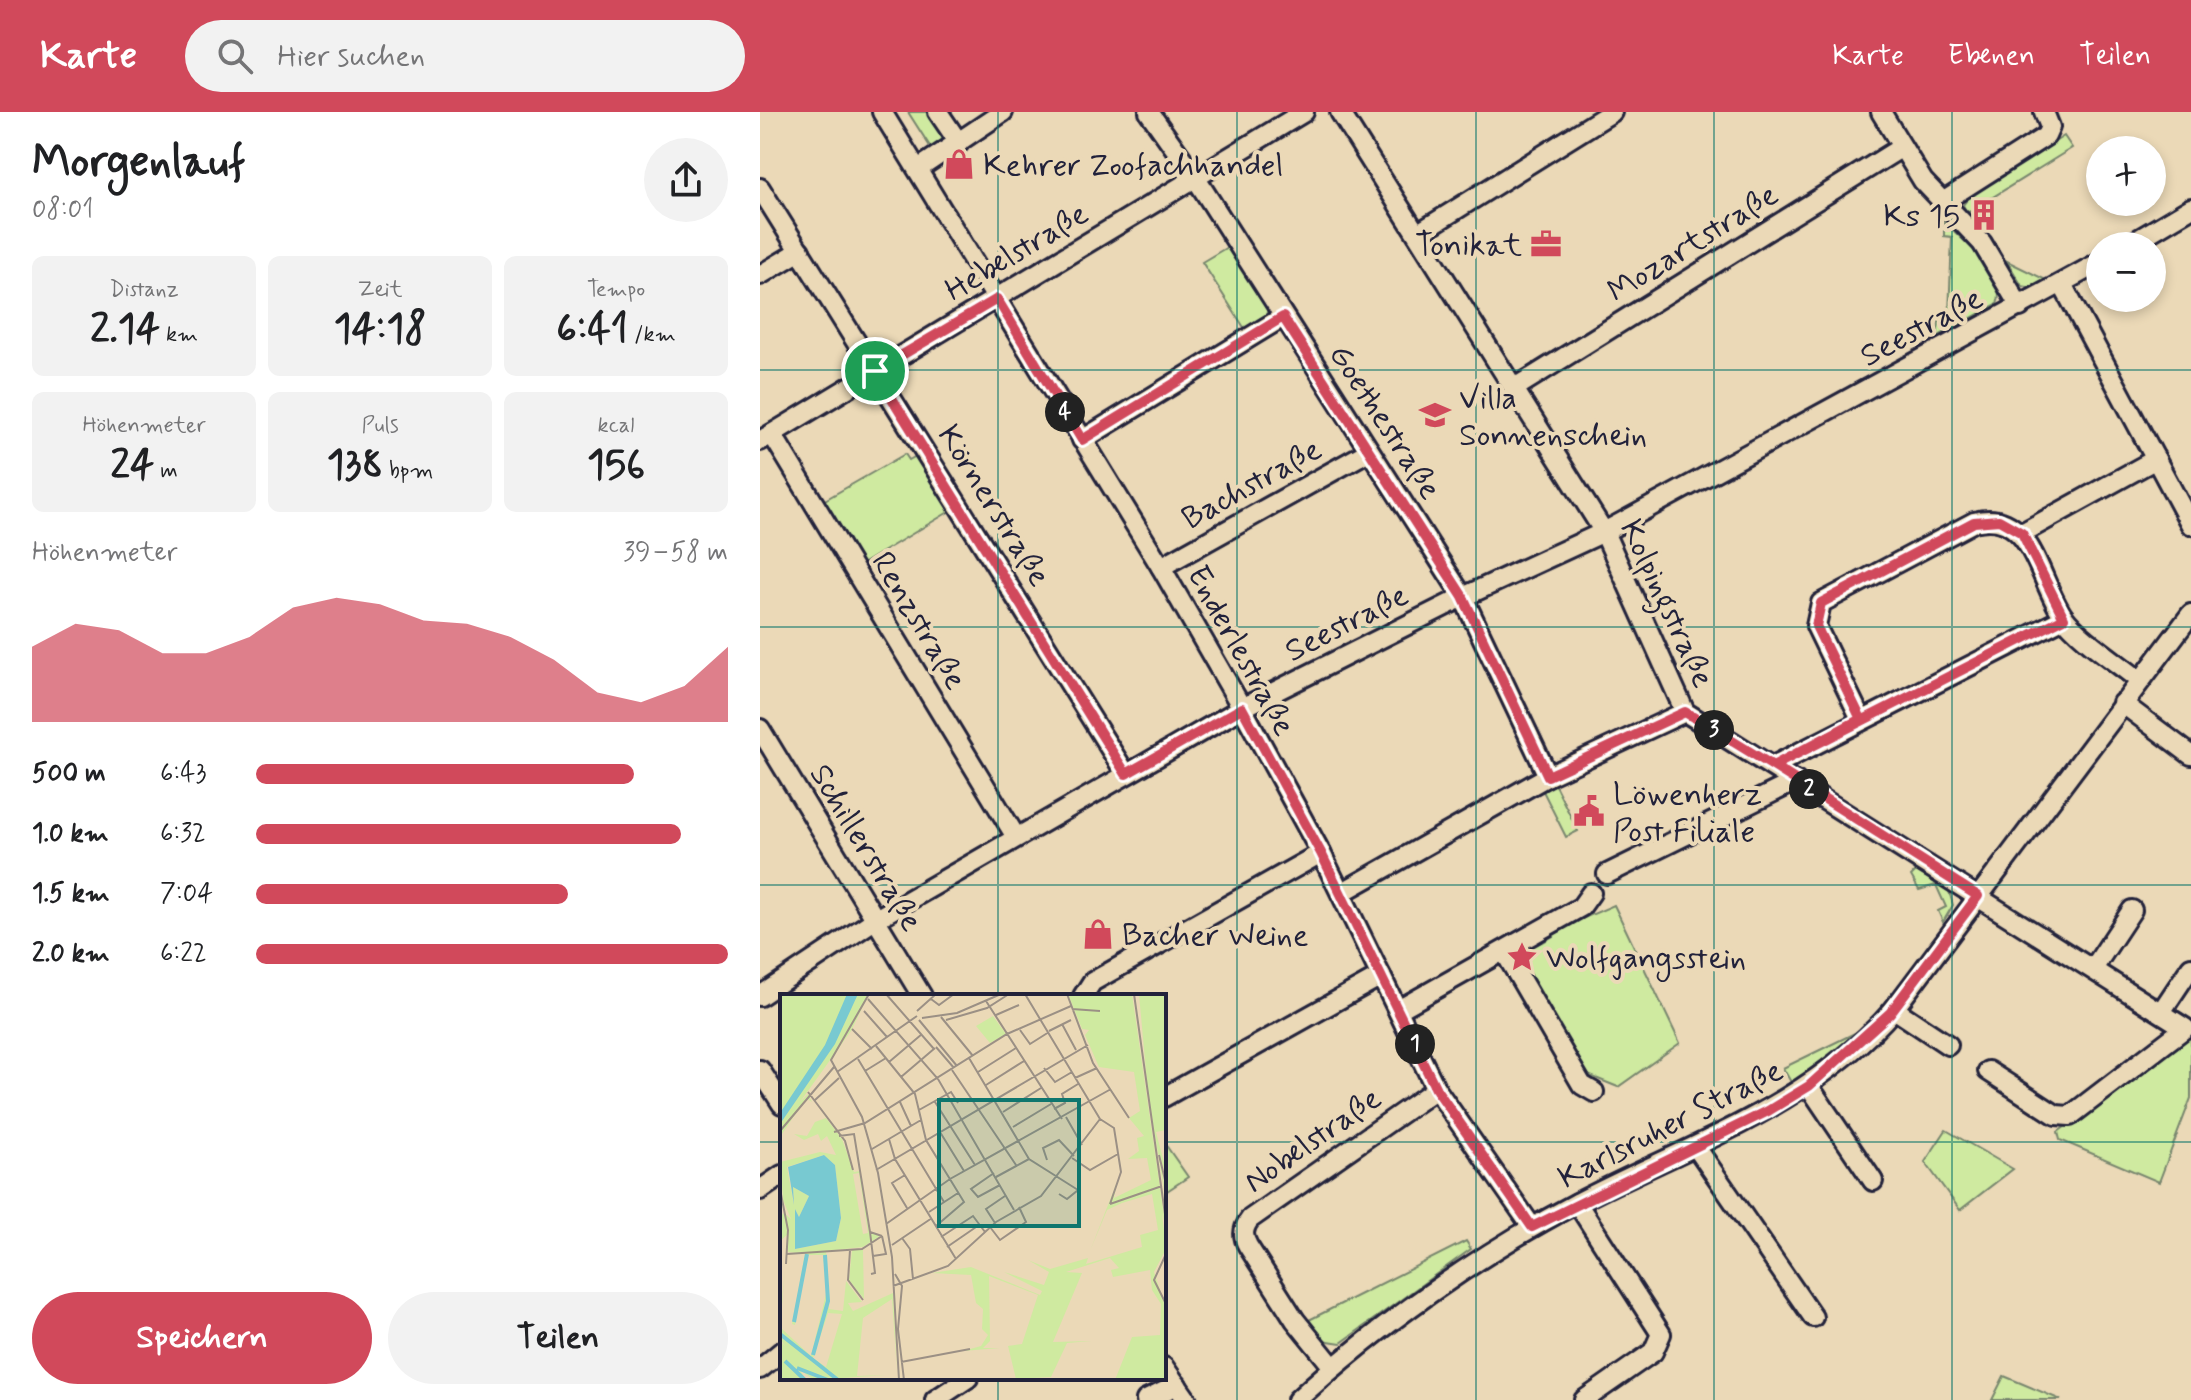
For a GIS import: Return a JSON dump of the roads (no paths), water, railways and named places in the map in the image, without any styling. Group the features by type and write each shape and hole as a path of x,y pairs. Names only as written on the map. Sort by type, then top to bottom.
{"street":[{"name":"Enderlestraße","path":"882,112 1161,567 1242,708 1321,853 1436,1089 1532,1227"},
{"path":"938,112 959,143"},
{"path":"918,169 1003,112"},
{"name":"Goethestraße","path":"1149,112 1195,177 1463,597 1548,776"},
{"name":"Hebelstraße","path":"766,438 1304,112"},
{"name":"Kolpingstraße","path":"1340,112 1604,532 1685,712 2185,1028 2070,1116 2056,1115 1988,1071"},
{"path":"1417,234 1612,112"},
{"path":"1881,112 1941,203 1982,243 2020,307"},
{"path":"1941,203 2046,136 2050,127 2044,112"},
{"name":"Mozartstraße","path":"1513,389 1902,147"},
{"name":"Körnerstraße","path":"760,188 1126,774"},
{"path":"2151,232 2191,208"},
{"path":"760,275 800,251"},
{"name":"Seestraße","path":"760,996 876,919 1242,708 1463,597 1604,532 2086,270"},
{"path":"2062,284 2191,525"},
{"path":"1082,440 1283,317"},
{"name":"Renzstraße","path":"766,438 1016,837"},
{"name":"Bachstraße","path":"1161,567 1369,451"},
{"path":"2022,533 2156,459"},
{"path":"1861,719 1816,626 1821,603 1974,522 1999,520 2022,533 2064,618 2140,681"},
{"name":"Karlsruher Straße","path":"1297,1400 1333,1367 1532,1227 1696,1147 1809,1086 1868,1036 1894,1009 2191,614"},
{"path":"1773,766 2064,618"},
{"path":"2122,703 2191,755"},
{"path":"1341,893 1548,776 1685,712"},
{"name":"Schillerstraße","path":"760,729 921,994"},
{"path":"1607,874 1796,781"},
{"path":"1084,994 1092,982 1321,853"},
{"path":"1398,1010 1581,907 1591,893"},
{"path":"2093,969 2132,910"},
{"path":"1504,951 1582,1085 1594,1092"},
{"path":"2161,1012 2191,967"},
{"path":"1166,1096 1381,976"},
{"path":"1894,1009 1948,1045"},
{"path":"760,1070 780,1101"},
{"path":"1809,1086 1873,1181"},
{"name":"Nobelstraße","path":"1333,1367 1295,1320 1248,1246 1243,1234 1245,1226 1250,1219 1436,1089"},
{"path":"1696,1147 1813,1317"},
{"path":"760,1190 780,1176"},
{"path":"1577,1203 1661,1334 1653,1352 1584,1400"},
{"path":"760,1369 780,1353"},
{"path":"1146,1400 1182,1392 1166,1370"},
{"path":"935,1400 965,1380"}],"place":[{"name":"Kehrer Zoofachhandel","path":"959,164"},
{"name":"Ks 15","path":"1984,215"},
{"name":"Tonikat","path":"1546,244"},
{"name":"Villa Sonnenschein","path":"1435,415"},
{"name":"Löwenherz Post Filiale","path":"1589,811"},
{"name":"Bacher Weine","path":"1098,934"},
{"name":"Wolfgangsstein","path":"1522,957"}]}
